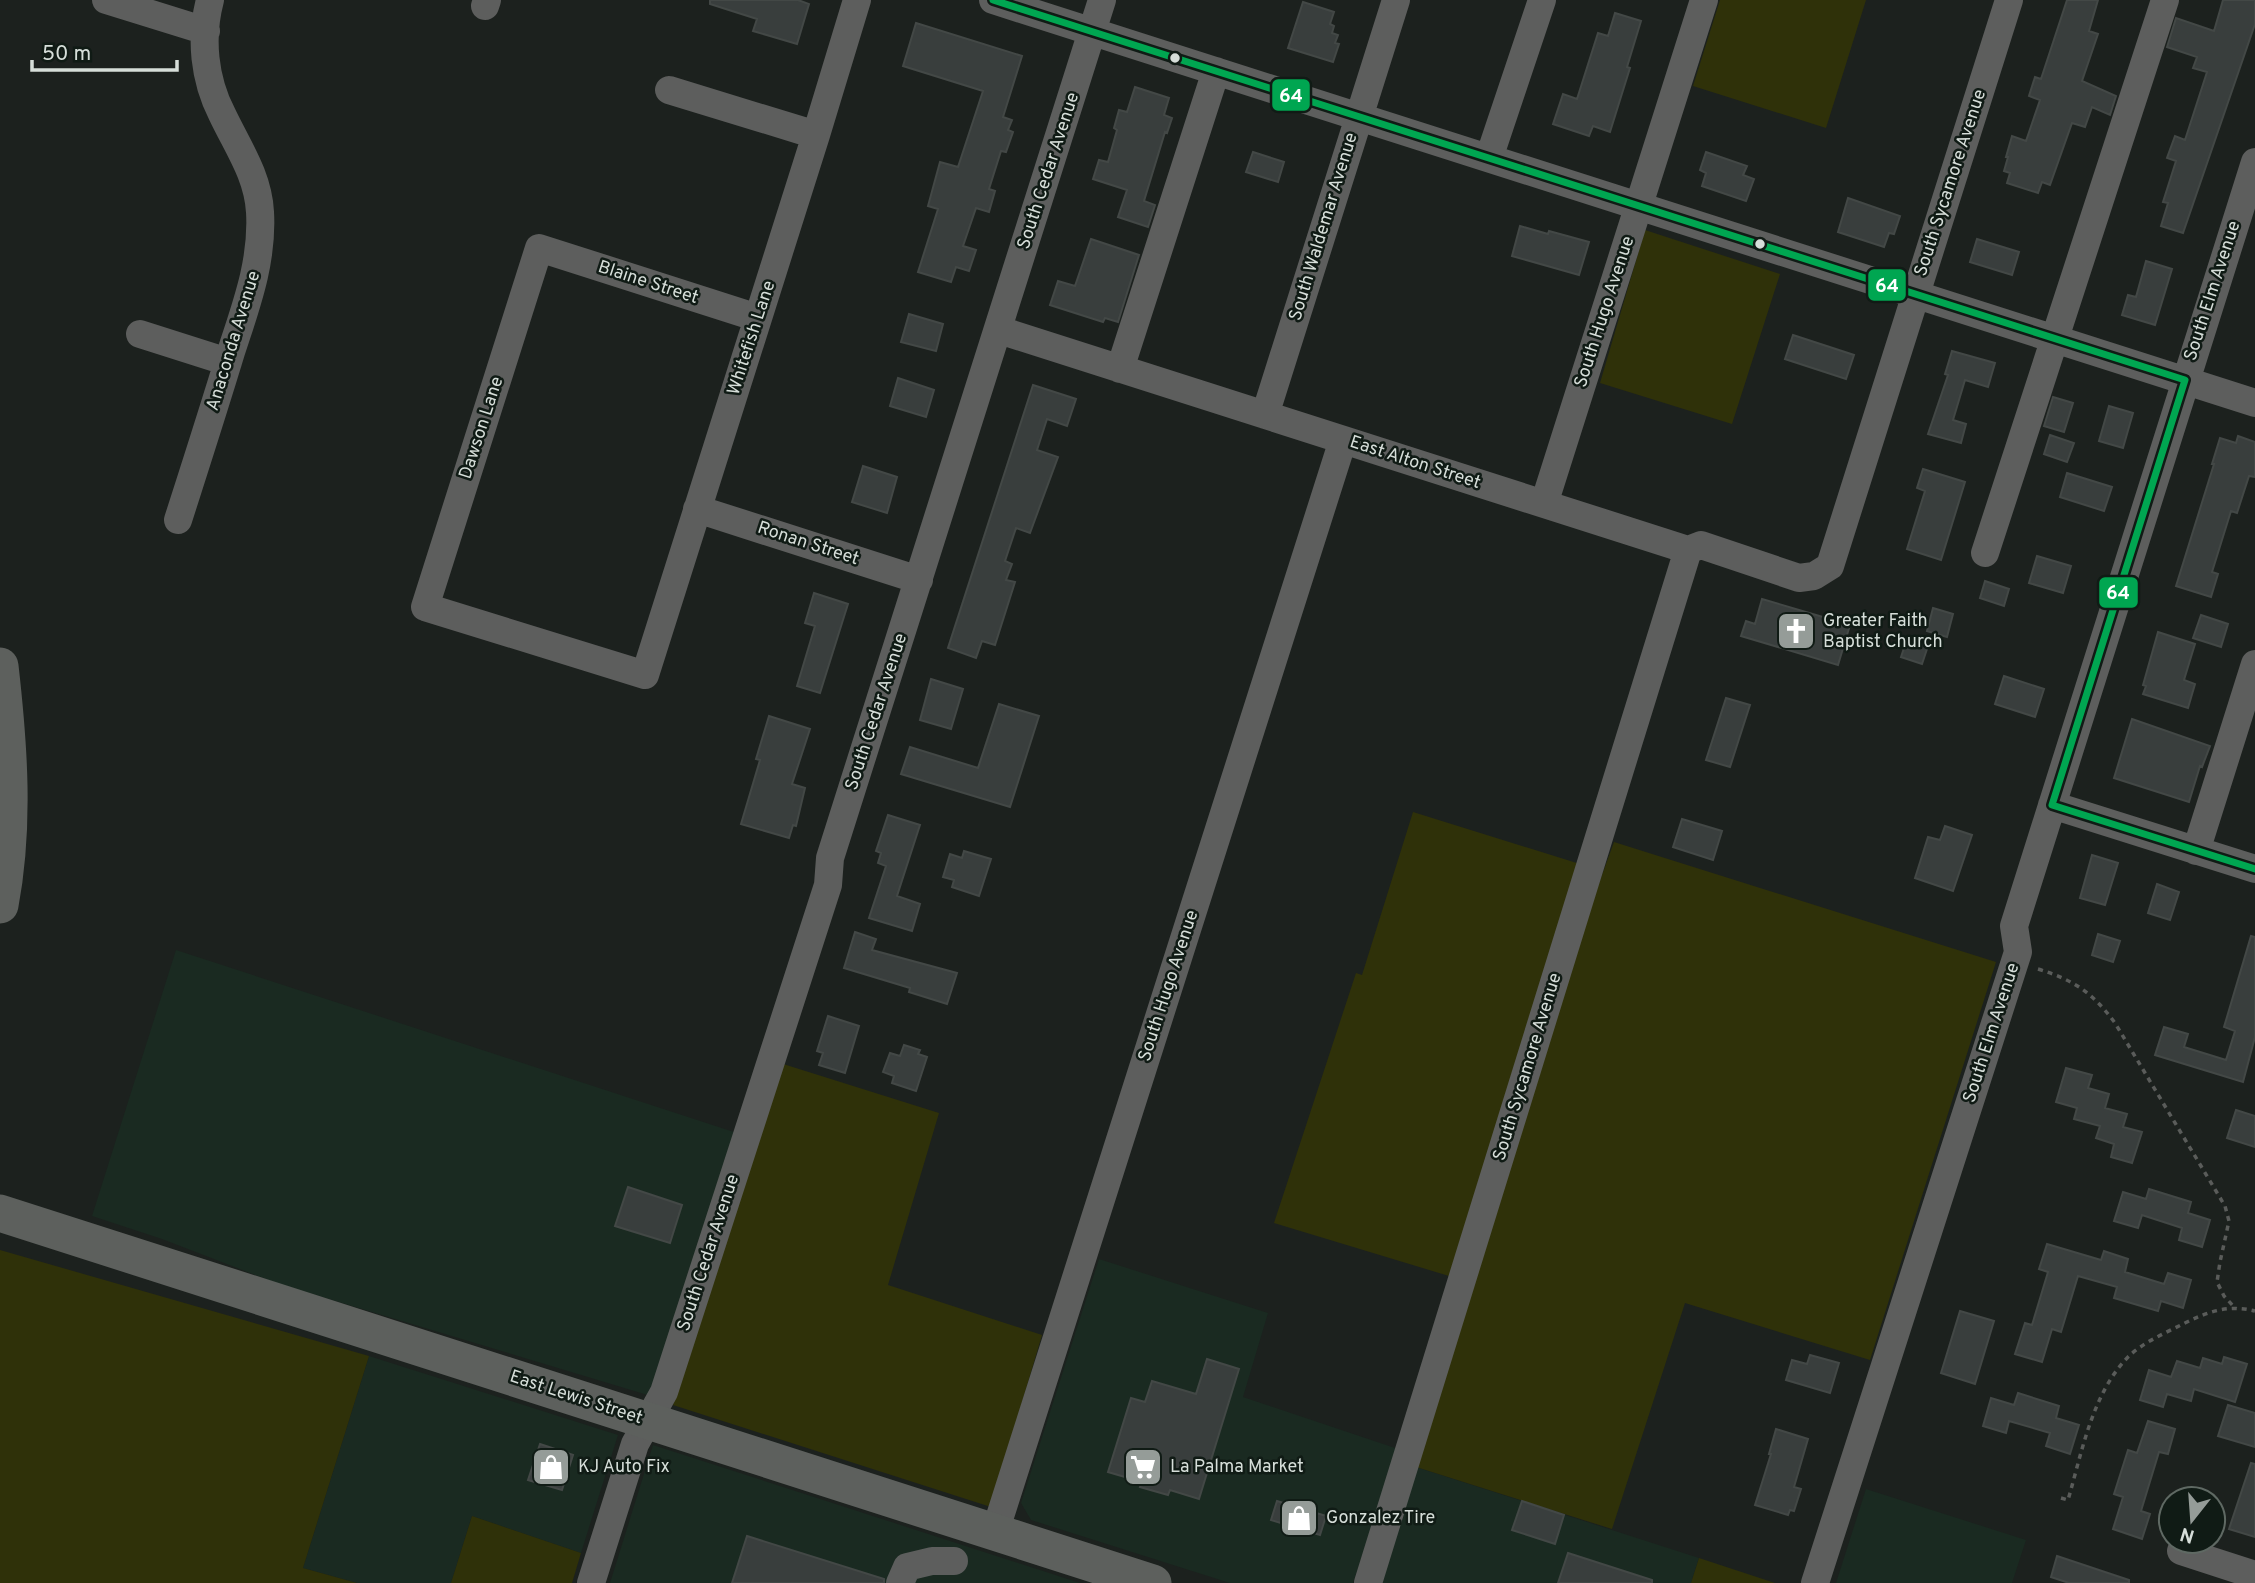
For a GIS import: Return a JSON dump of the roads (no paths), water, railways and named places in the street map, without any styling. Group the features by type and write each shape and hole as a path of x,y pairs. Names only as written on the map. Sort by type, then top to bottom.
{"main road":[{"path":"0,666 9,750 9,799 0,905"},
{"name":"East Lewis Street","path":"0,1213 1153,1583"}],"street":[{"path":"106,0 206,31"},
{"name":"Anaconda Avenue","path":"178,520 258,260 260,211 256,187 247,161 212,93 205,53 210,0"},
{"name":"Whitefish Lane","path":"645,675 857,0"},
{"path":"993,0 2255,403"},
{"name":"South Cedar Avenue","path":"591,1583 634,1448 664,1392 797,983 828,885 830,858 1102,0"},
{"name":"South Waldemar Avenue","path":"1265,415 1396,0"},
{"path":"1489,158 1542,0"},
{"name":"South Hugo Avenue","path":"1544,504 1704,0"},
{"name":"South Sycamore Avenue","path":"1830,566 2010,0"},
{"path":"1985,554 2165,0"},
{"path":"1120,369 1216,71"},
{"path":"669,90 816,135"},
{"name":"South Elm Avenue","path":"1815,1583 2018,952 2014,926 2255,162"},
{"name":"Blaine Street","path":"538,248 758,318"},
{"name":"Dawson Lane","path":"538,248 425,607 645,675"},
{"name":"East Alton Street","path":"999,330 1688,550 1701,545 1799,578 1814,576 1830,566"},
{"path":"140,334 228,362"},
{"name":"South Hugo Avenue","path":"995,1532 1343,440"},
{"name":"Ronan Street","path":"697,509 919,580"},
{"name":"South Sycamore Avenue","path":"1368,1583 1688,550"},
{"path":"2196,850 2255,664"},
{"path":"2052,805 2255,869"},
{"path":"2196,1555 2255,1575"},
{"path":"900,1583 907,1567 932,1561 952,1568 925,1579 924,1583"}],"place":[{"name":"Greater Faith Baptist Church","path":"1796,631"},
{"name":"KJ Auto Fix","path":"551,1467"},
{"name":"La Palma Market","path":"1143,1467"},
{"name":"Gonzalez Tire","path":"1299,1518"}]}
